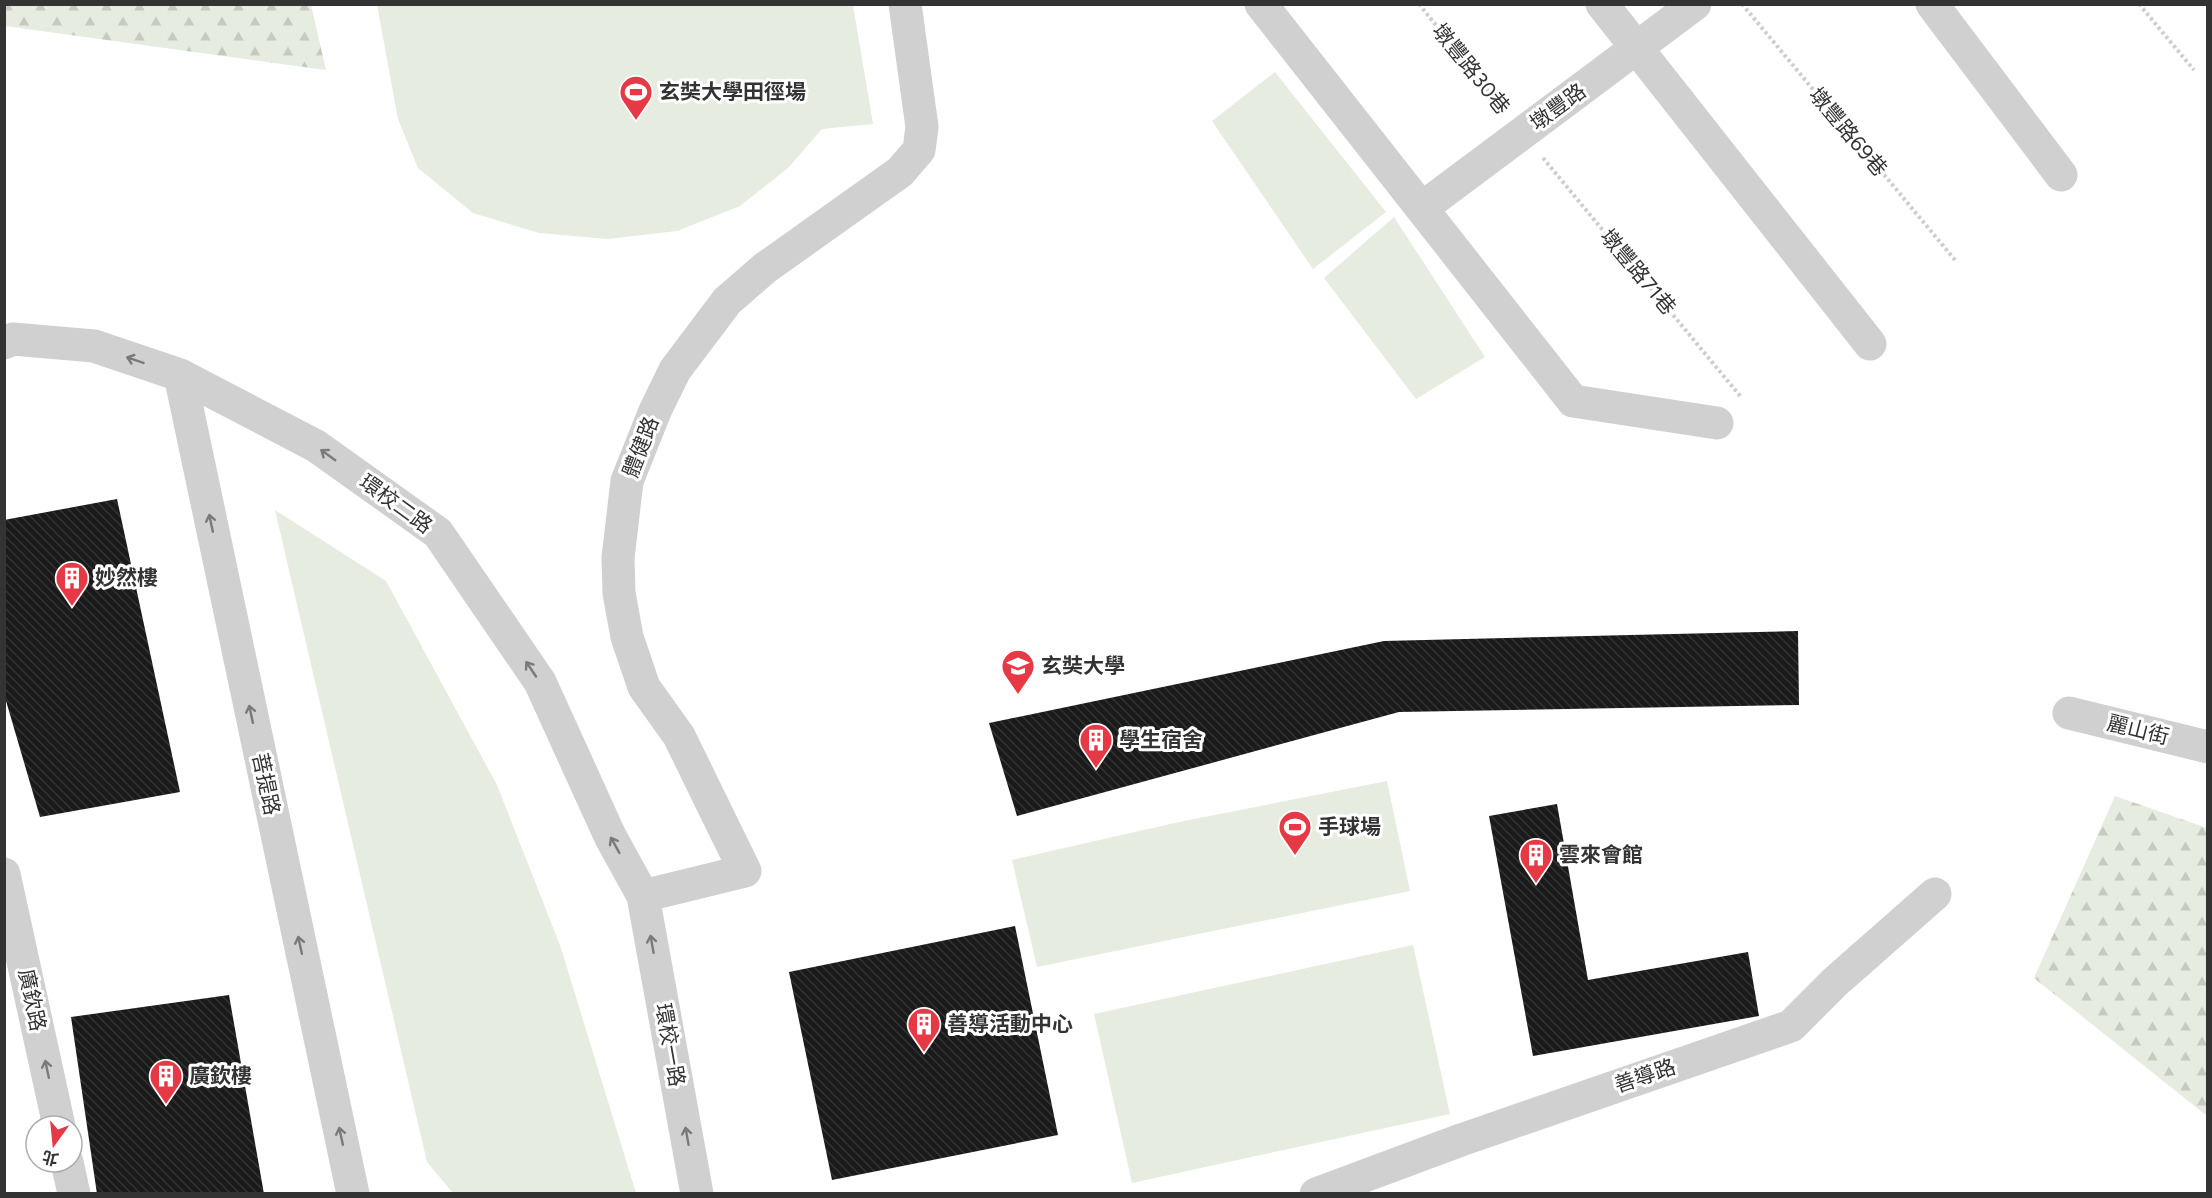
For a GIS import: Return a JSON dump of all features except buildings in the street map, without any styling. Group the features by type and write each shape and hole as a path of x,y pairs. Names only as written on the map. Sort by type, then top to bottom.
{"street":[{"name":"體健路","path":"643,896 745,871 679,736 644,687 627,637 619,593 618,558 627,482 655,411 675,370 727,301 765,268 892,179 919,150 922,127 905,4"},
{"path":"1261,4 1573,401 1717,423"},
{"path":"1602,4 1870,344"},
{"name":"墩豐路","path":"1422,208 1695,4"},
{"path":"1932,4 2061,175"},
{"name":"環校二路","path":"4,343 13,339 94,346 180,375 316,446 438,533 540,682 610,836 643,896"},
{"name":"菩提路","path":"180,375 353,1194"},
{"name":"麗山街","path":"2069,713 2208,747"},
{"name":"廣欽路","path":"4,873 56,1114"},
{"name":"善導路","path":"1316,1194 1461,1140 1791,1026 1835,982 1935,894"},
{"name":"環校一路","path":"643,896 697,1194"},
{"path":"70,1174 74,1194"}],"path":[{"name":"墩豐路30巷","path":"1419,4 1523,133"},
{"name":"墩豐路69巷","path":"1742,4 1955,260"},
{"path":"2139,4 2194,70"},
{"name":"墩豐路71巷","path":"1523,133 1746,402"}],"green space":[{"path":"5,4 311,5 326,70 5,26"},
{"name":"玄奘大學田徑場","path":"377,5 853,5 873,124 822,129 788,168 740,206 677,231 608,239 539,233 473,213 418,168 398,119"},
{"path":"1275,72 1386,212 1313,269 1212,121"},
{"path":"1394,217 1485,357 1416,399 1324,278"},
{"path":"275,510 386,581 497,785 561,948 636,1193 453,1193 427,1162"},
{"path":"1387,781 1410,891 1037,967 1012,860 1179,822"},
{"path":"2115,796 2207,828 2207,1116 2034,978"},
{"path":"1413,945 1450,1114 1132,1183 1094,1014"}],"place":[{"name":"玄奘大學田徑場","path":"636,121"},
{"name":"妙然樓","path":"72,607"},
{"name":"玄奘大學","path":"1018,695"},
{"name":"學生宿舍","path":"1096,769"},
{"name":"手球場","path":"1295,856"},
{"name":"雲來會館","path":"1536,884"},
{"name":"善導活動中心","path":"924,1053"},
{"name":"廣欽樓","path":"166,1105"}]}
